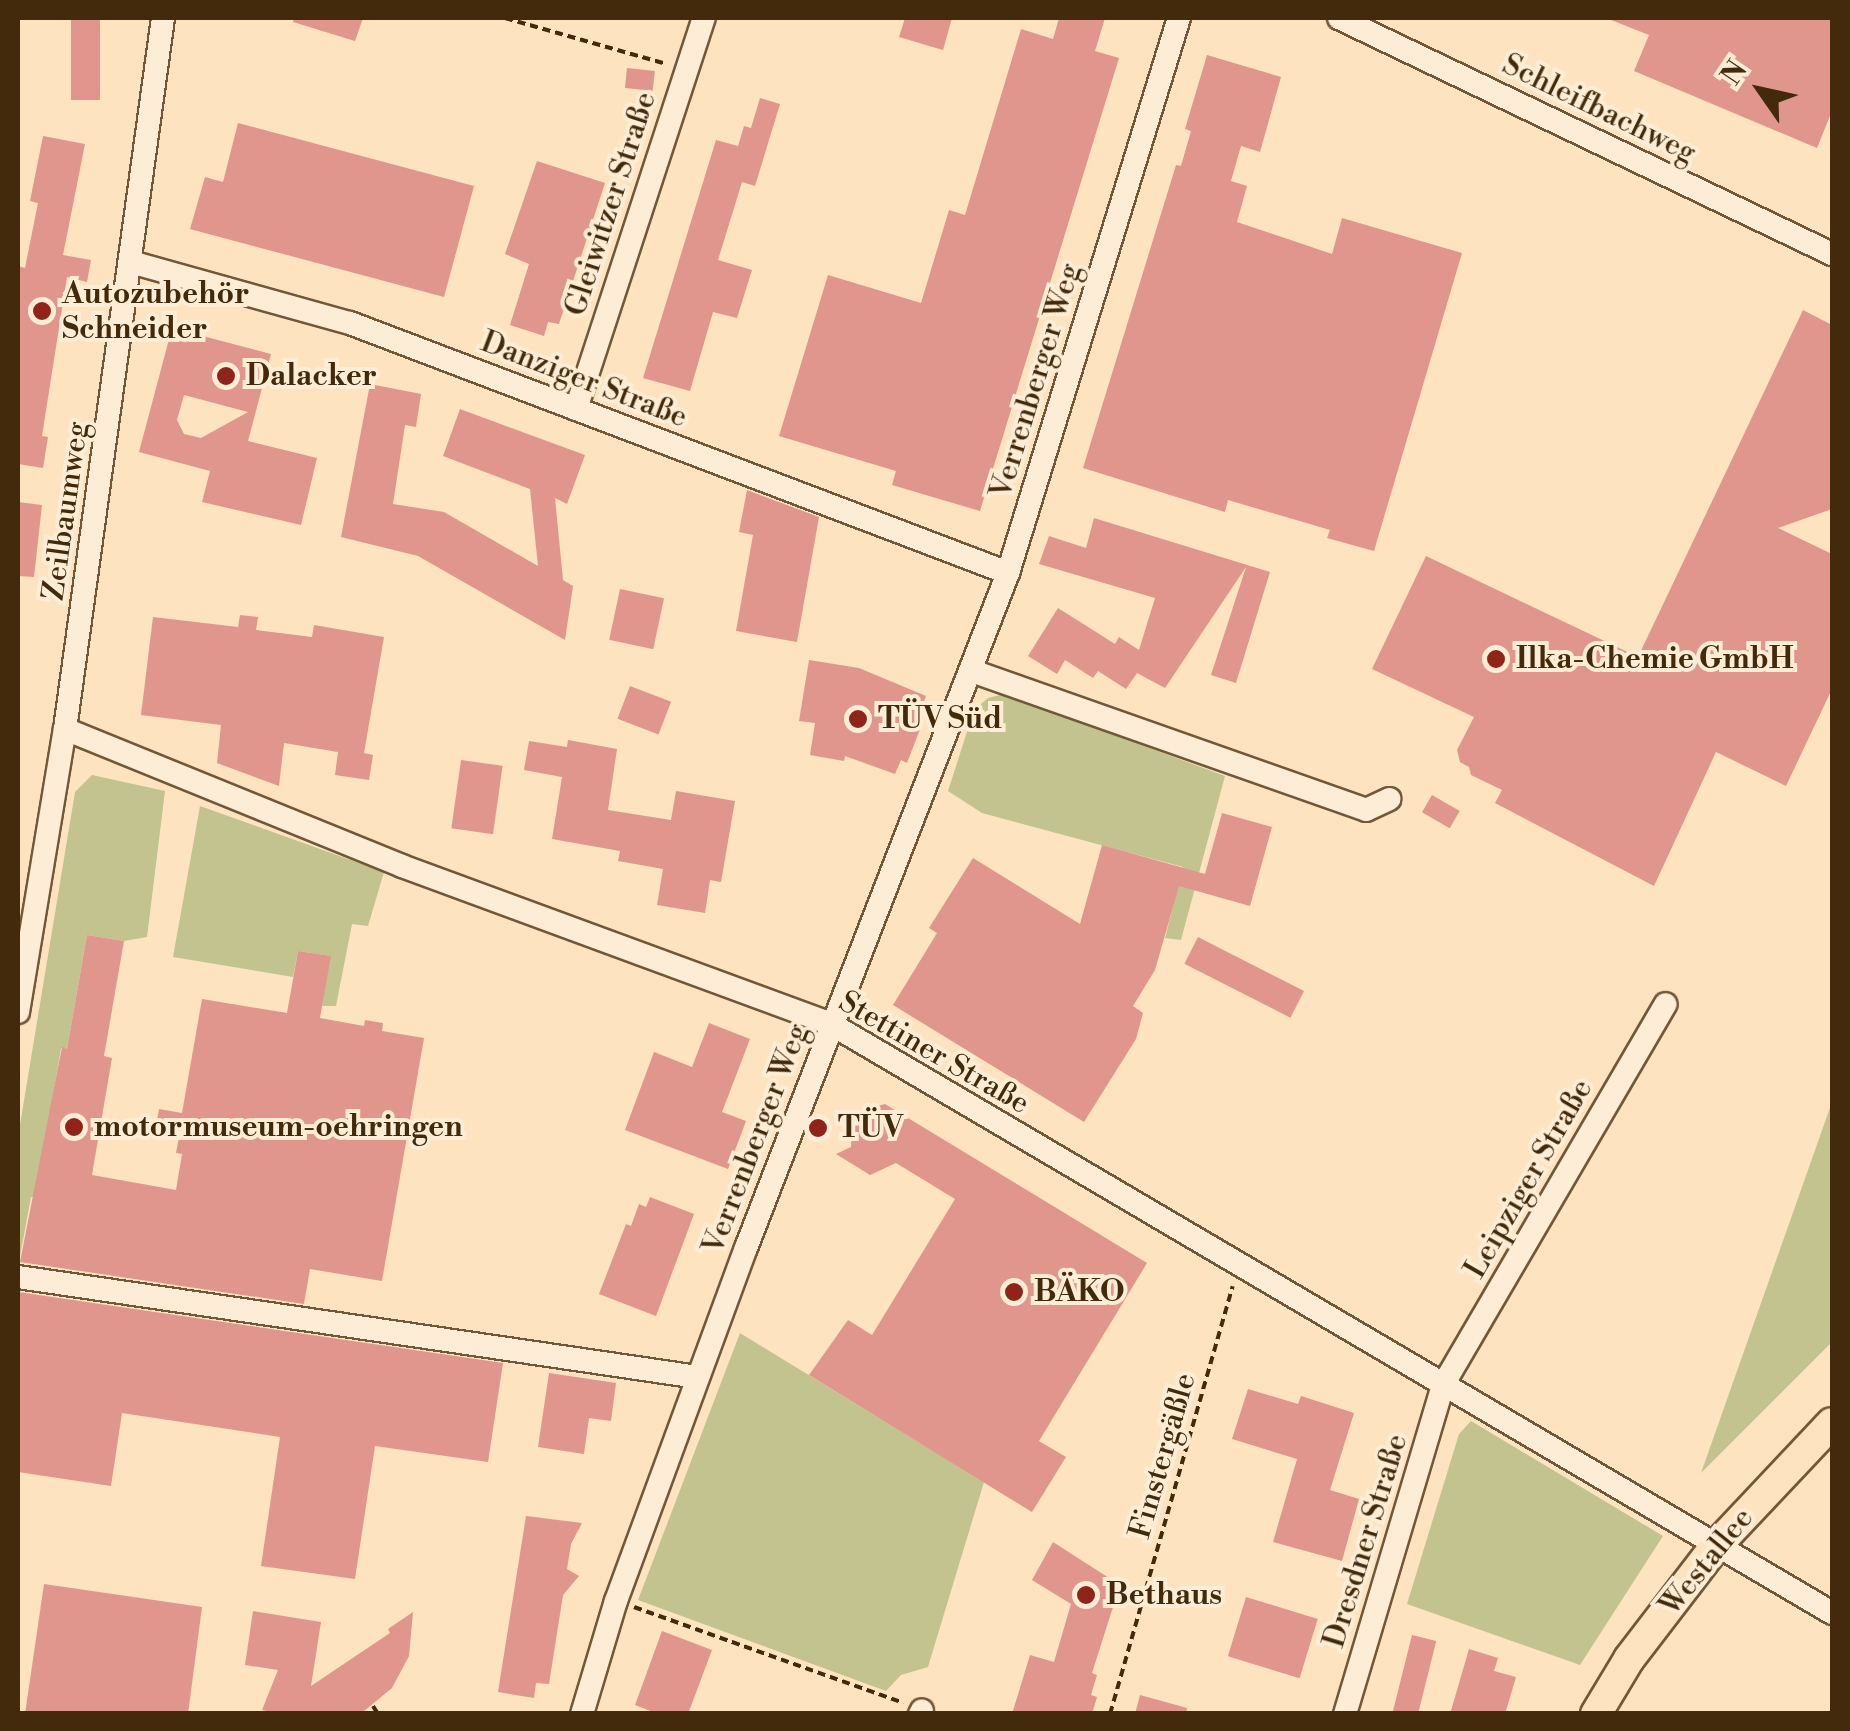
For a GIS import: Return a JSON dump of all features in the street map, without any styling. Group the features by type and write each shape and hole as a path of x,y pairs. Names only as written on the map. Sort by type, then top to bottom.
{"main road":[{"name":"Westallee","path":"1596,1714 1629,1658 1715,1547 1832,1422"}],"street":[{"name":"Zeilbaumweg","path":"18,1012 66,729 163,18"},
{"name":"Gleiwitzer Straße","path":"576,409 704,18"},
{"name":"Verrenberger Weg","path":"582,1714 616,1601 698,1378 831,1024 1008,573 1179,18"},
{"name":"Schleifbachweg","path":"1339,18 1832,254"},
{"name":"Danziger Straße","path":"132,262 350,323 1008,573"},
{"path":"972,671 1366,810 1390,799"},
{"name":"Stettiner Straße","path":"66,729 402,866 831,1024 1832,1613"},
{"name":"Leipziger Straße","path":"1443,1385 1666,1004"},
{"path":"18,1277 698,1378"},
{"name":"Dresdner Straße","path":"1345,1714 1443,1385"}],"path":[{"path":"505,18 686,69"},
{"name":"Finstergäßle","path":"1110,1714 1238,1266"},
{"path":"616,1601 921,1712"},
{"path":"373,1706 378,1714"}],"green space":[{"path":"1004,694 1225,776 1181,940 1165,938 1183,867 982,813 948,791 974,710 988,698"},
{"path":"92,775 165,791 147,937 124,941 87,935 67,1049 61,1048 36,1197 31,1197 18,1267 18,1137 75,792"},
{"path":"200,806 384,872 368,926 352,924 336,1006 322,1006 330,956 298,951 293,977 173,957"},
{"path":"1832,1102 1832,1342 1701,1473"},
{"path":"740,1333 984,1482 928,1667 901,1675 886,1691 638,1600"},
{"path":"1471,1421 1663,1536 1580,1665 1407,1604 1459,1434"}],"building":[{"path":"71,18 100,18 100,100 71,100"},
{"path":"294,18 363,18 355,41 293,22"},
{"path":"905,18 952,18 943,50 899,37"},
{"path":"1059,18 1105,18 1095,51 1119,58 980,511 892,485 896,471 779,436 828,275 921,303 949,210 965,215 1021,29 1053,39"},
{"path":"1606,18 1832,18 1832,111 1817,148 1634,71 1649,35"},
{"path":"1207,55 1281,77 1260,152 1241,146 1231,181 1247,186 1237,222 1332,254 1342,218 1462,253 1374,551 1327,538 1330,530 1228,500 1225,512 1083,468 1176,165 1181,166 1191,131 1185,129"},
{"path":"627,68 655,71 653,91 625,88"},
{"path":"760,98 780,104 755,186 742,182 718,260 752,270 737,318 713,312 690,391 643,378 716,140 738,146 744,126 751,128"},
{"path":"238,123 474,186 444,297 190,229 205,177 223,182"},
{"path":"43,136 85,144 63,255 91,260 87,282 67,277 42,436 48,437 43,468 18,464 18,266 25,268 38,203 30,201"},
{"path":"537,161 605,183 559,324 548,322 544,336 510,325 529,264 505,254"},
{"path":"1803,310 1832,325 1832,509 1778,528 1832,554 1832,689 1786,786 1716,752 1654,886 1495,803 1502,790 1471,775 1469,767 1460,762 1457,750 1474,717 1372,669 1426,556 1638,657"},
{"path":"172,328 271,354 248,441 317,458 301,525 202,502 210,471 139,452","holes":["184,395 248,412 201,438 184,434 177,420"]},
{"path":"370,384 421,394 416,427 405,425 393,504 444,512 538,566 530,489 443,456 460,409 585,455 567,504 555,498 563,580 573,586 565,640 418,556 341,537"},
{"path":"747,490 819,517 797,642 736,631 753,535 739,532"},
{"path":"18,502 42,505 34,577 18,576"},
{"path":"1094,518 1270,572 1236,683 1211,675 1246,567 1165,688 1137,673 1126,689 1098,671 1093,678 1065,660 1057,674 1028,656 1058,608 1115,644 1119,637 1139,650 1155,598 1039,564 1049,536 1086,548"},
{"path":"620,589 664,598 653,649 609,640"},
{"path":"240,615 258,617 256,630 312,637 314,625 384,637 364,753 373,755 369,780 335,775 338,752 284,743 279,786 217,763 221,725 141,715 153,617 238,627"},
{"name":"TÜV Süd","path":"809,660 859,668 926,696 916,722 922,724 907,763 901,760 895,774 845,756 844,761 810,755 815,723 799,721"},
{"path":"630,686 671,702 659,734 617,719"},
{"path":"568,740 617,749 608,810 671,820 676,791 735,801 721,882 710,880 705,913 657,905 663,869 618,861 620,851 552,839 562,777 524,770 529,741 567,747"},
{"path":"461,760 503,766 493,834 451,828"},
{"path":"1432,795 1460,811 1450,828 1422,812"},
{"path":"1222,813 1272,827 1250,906 1179,886 1155,970 1133,1006 1143,1013 1136,1039 1084,1122 893,1005 937,933 929,928 973,858 1080,924 1102,845 1205,874"},
{"path":"87,935 124,941 104,1056 112,1058 92,1175 176,1190 182,1154 176,1153 179,1137 155,1133 159,1109 182,1113 202,999 287,1013 298,951 331,956 320,1018 364,1026 365,1020 383,1023 382,1031 424,1038 382,1281 310,1269 304,1304 20,1262 62,1047 67,1049"},
{"path":"1198,937 1304,991 1290,1018 1184,964"},
{"path":"709,1023 750,1039 722,1112 746,1121 728,1169 625,1130 654,1052 692,1067"},
{"name":"BÄKO","path":"885,1104 1147,1263 1039,1441 1066,1457 1032,1512 809,1375 848,1320 872,1335 955,1199 896,1163 870,1175 836,1154 851,1147 852,1127 863,1110"},
{"path":"650,1197 694,1214 656,1316 599,1294 626,1224 631,1226 639,1204 646,1207"},
{"path":"18,1292 503,1363 488,1462 375,1446 355,1579 261,1566 280,1437 122,1413 111,1486 18,1472"},
{"path":"549,1373 616,1383 611,1421 589,1418 584,1454 538,1447"},
{"path":"1248,1389 1298,1404 1301,1396 1354,1413 1330,1490 1359,1499 1342,1561 1273,1542 1297,1459 1232,1439"},
{"path":"526,1516 582,1523 571,1544 567,1569 579,1576 563,1595 549,1684 536,1683 534,1698 498,1692"},
{"path":"1053,1542 1120,1585 1092,1673 1097,1675 1091,1695 1097,1697 1092,1714 1012,1714 1030,1655 1054,1662 1071,1604 1032,1580"},
{"path":"44,1584 202,1607 188,1714 25,1714"},
{"path":"1246,1597 1318,1619 1300,1678 1228,1656"},
{"path":"253,1611 321,1622 311,1686 390,1633 388,1629 413,1612 409,1656 392,1688 364,1711 280,1714 262,1710 278,1670 245,1665"},
{"path":"662,1631 712,1650 688,1714 658,1714 635,1705"},
{"path":"1412,1635 1436,1641 1418,1714 1392,1714"},
{"path":"1469,1649 1498,1658 1494,1671 1516,1677 1505,1714 1450,1714"},
{"path":"1140,1695 1187,1708 1186,1714 1135,1714"}],"place":[{"name":"Autozubehör Schneider","path":"42,311"},
{"name":"Dalacker","path":"226,376"},
{"name":"Ilka-Chemie GmbH","path":"1496,659"},
{"name":"TÜV Süd","path":"858,719"},
{"name":"motormuseum-oehringen","path":"74,1127"},
{"name":"TÜV","path":"818,1128"},
{"name":"BÄKO","path":"1014,1292"},
{"name":"Bethaus","path":"1086,1595"}]}
